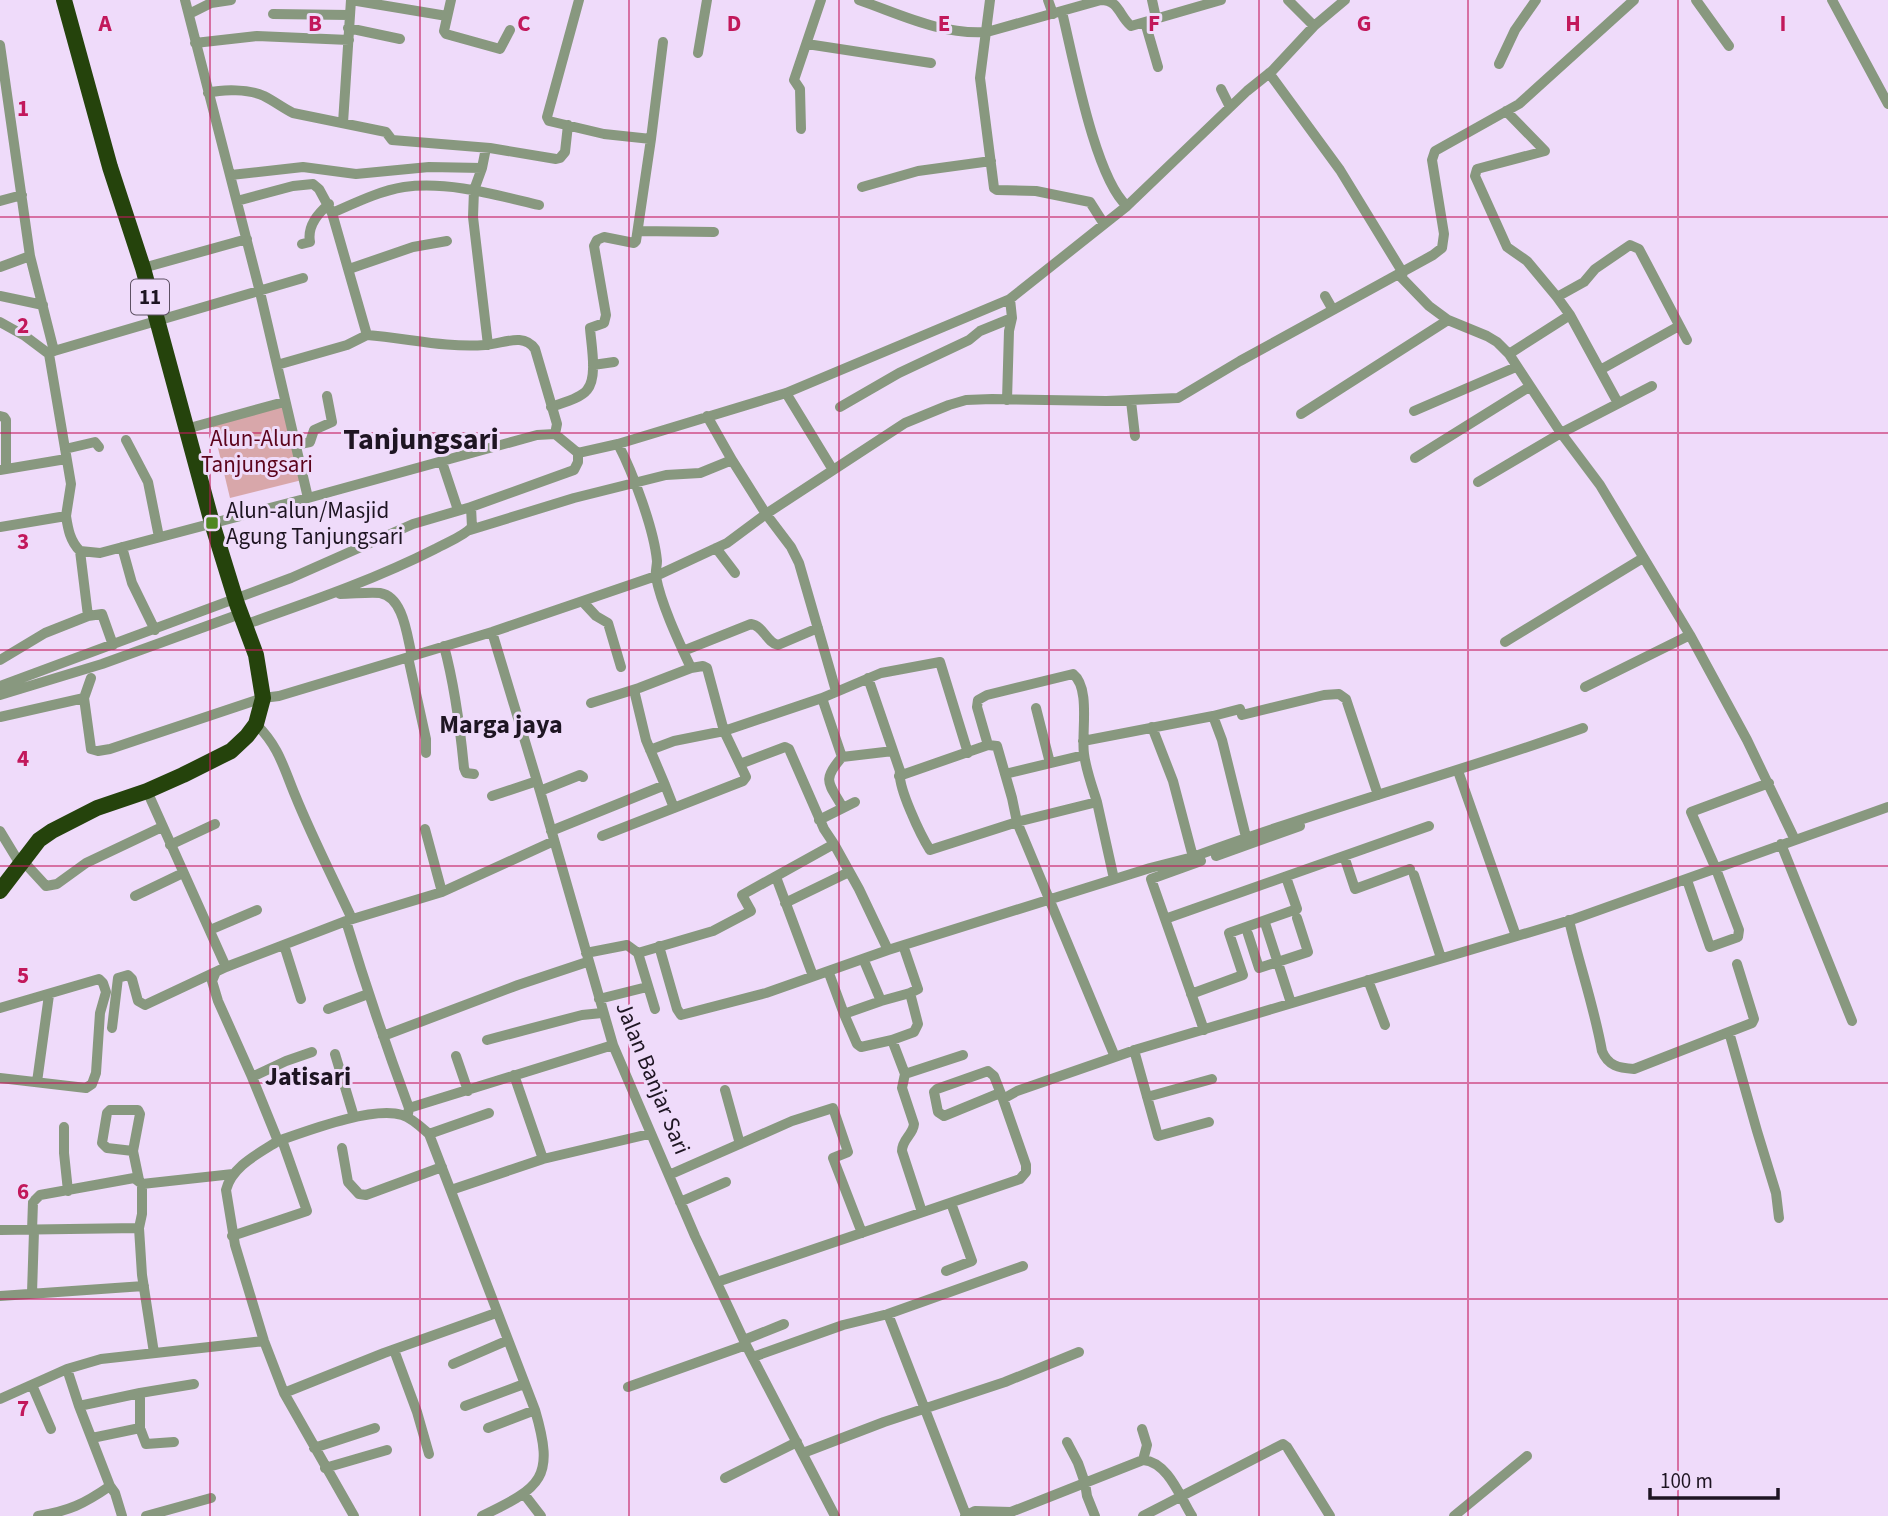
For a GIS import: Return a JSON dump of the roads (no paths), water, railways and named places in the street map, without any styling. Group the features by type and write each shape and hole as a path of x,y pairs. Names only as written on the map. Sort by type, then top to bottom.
{"highway":[{"name":"11","path":"0,891 39,840 66,822 147,791 231,751 256,724 263,698 256,655 212,523 143,268 110,167 64,0"}],"street":[{"path":"186,0 260,292 307,498"},
{"path":"189,14 211,3 231,0"},
{"path":"343,123 351,0 447,16"},
{"path":"451,0 444,33 500,49 510,30"},
{"path":"579,0 547,113 549,121 604,134 652,139"},
{"path":"698,53 707,0"},
{"path":"801,128 800,89 794,80 821,0"},
{"path":"859,0 945,30 987,32 1101,0 1115,4 1131,26 1221,0"},
{"path":"990,0 980,78 997,190 1036,191 1086,200 1093,205 1104,224"},
{"path":"1048,0 1057,13 1104,169 1120,200 1127,206"},
{"path":"1152,0 1150,20 1158,67"},
{"path":"1288,0 1314,26"},
{"path":"578,453 618,444 786,393 1010,299 1127,206 1230,107 1269,74 1314,26 1345,0"},
{"path":"1499,64 1515,30 1535,0"},
{"path":"91,678 84,698 91,749 97,751 263,698 279,696 492,632 656,576 716,548 905,424 966,400 1131,401 1178,398 1425,261 1442,248 1444,234 1432,160 1435,151 1518,104 1634,0"},
{"path":"1696,0 1729,46"},
{"path":"1832,0 1888,104"},
{"path":"273,14 349,15"},
{"path":"348,28 400,38"},
{"path":"195,43 257,36 349,40"},
{"path":"551,407 586,391 591,383 593,365 590,328 604,323 606,315 595,242 604,237 634,243 638,231 663,42"},
{"path":"807,44 931,63"},
{"path":"0,45 5,118 22,195 30,256 43,304 71,484 65,516 69,533 80,551 88,616"},
{"path":"1269,74 1340,170 1401,274 1429,306 1448,320 1497,342 1600,485 1690,635 1769,783 1795,840"},
{"path":"1221,89 1230,107"},
{"path":"208,93 263,95 293,113 386,132 392,140 486,148 559,159 565,152 568,125"},
{"path":"1506,111 1545,151 1477,169 1475,176 1507,247 1527,261 1570,315 1618,403"},
{"path":"486,148 474,190 473,225 488,345"},
{"path":"862,187 918,171 991,161"},
{"path":"231,175 303,167 356,174 429,167 482,168"},
{"path":"237,201 293,186 313,184 331,209 349,269 357,308 367,335"},
{"path":"302,244 310,242 311,226 321,211 403,187 474,190 539,205"},
{"path":"0,201 22,195"},
{"path":"638,231 714,232"},
{"path":"143,268 247,239"},
{"path":"349,269 395,253 447,241"},
{"path":"1557,297 1584,282 1595,269 1630,245 1635,246 1687,340"},
{"path":"0,267 30,256"},
{"path":"0,322 51,353 303,278"},
{"path":"0,296 43,304"},
{"path":"1325,296 1333,310"},
{"path":"1007,400 1009,331 1012,318 1010,299"},
{"path":"1508,354 1570,315"},
{"path":"840,407 900,373 968,340 980,331 1012,318"},
{"path":"1301,414 1448,320"},
{"path":"1600,370 1679,326"},
{"path":"277,365 347,345 367,335 426,344 488,345 521,339 532,345 557,424 555,434"},
{"path":"593,365 614,362"},
{"path":"1414,411 1516,367"},
{"path":"1478,482 1560,433 1652,386"},
{"path":"1415,458 1529,387"},
{"path":"786,393 833,470"},
{"path":"295,444 310,442 313,432 332,422 327,396"},
{"path":"1131,401 1135,436"},
{"path":"186,429 284,402"},
{"path":"0,416 4,416 6,420 3,470 66,454 91,442 95,442 99,447"},
{"path":"707,416 732,460 799,563 835,691"},
{"path":"80,551 100,552 122,547 537,435 555,434 578,453"},
{"path":"127,440 148,482 159,537"},
{"path":"618,444 636,484 657,560 656,576 691,668"},
{"path":"0,686 291,578 413,524 471,507 574,470 578,453"},
{"path":"334,593 421,556 470,530 574,498 666,475 694,475 732,460"},
{"path":"442,462 458,510"},
{"path":"470,530 471,507"},
{"path":"0,527 65,516"},
{"path":"122,547 132,583 155,630"},
{"path":"716,548 735,573"},
{"path":"1505,642 1643,558"},
{"path":"0,695 102,664 239,610 334,593 381,593 393,600 402,617 426,739 426,753"},
{"path":"583,602 596,616 608,623 621,667"},
{"path":"0,660 45,633 88,616 102,614 113,645"},
{"path":"683,650 751,624 760,627 770,642 778,645 818,628"},
{"name":"Jalan Banjar Sari","path":"492,632 613,1045 649,1134 745,1343 835,1516"},
{"path":"1585,687 1690,635"},
{"path":"444,646 455,688 464,768 466,773 474,774"},
{"path":"650,750 674,741 724,732 822,698 868,678 907,667 940,662 968,753"},
{"path":"591,703 703,666 707,668 724,732 746,777 743,781 602,836"},
{"path":"988,745 977,708 978,700 986,695 1073,674 1078,678 1084,707 1084,755 1114,879"},
{"path":"868,678 901,771 899,776 906,798 930,850 1017,822 1097,802"},
{"path":"634,690 650,750 674,808"},
{"path":"1083,741 1240,709 1242,715 1324,695 1339,694 1346,699 1378,794"},
{"path":"0,717 84,698"},
{"path":"822,698 842,757"},
{"path":"1036,708 1050,763"},
{"path":"1213,716 1222,740 1246,837"},
{"path":"256,724 271,739 281,756 349,920 368,994 376,1011 408,1113 429,1134 543,1440 545,1460 538,1480 524,1494 482,1516"},
{"path":"1152,727 1173,781 1193,857"},
{"path":"659,946 681,1015 766,993 888,950 1193,857 1246,837 1583,729"},
{"path":"899,776 988,745 996,746 1017,822 1115,1057"},
{"path":"740,764 785,747 789,749 819,820 849,872 888,950"},
{"path":"843,808 828,778 829,772 842,757 892,751"},
{"path":"1005,774 1084,755"},
{"path":"1458,771 1517,936"},
{"path":"492,796 580,775 583,777"},
{"path":"1687,880 1710,947 1740,936 1716,869 1690,811 1769,783"},
{"path":"112,1028 120,976 128,975 132,979 138,1001 145,1005 226,967 349,920 442,892 553,836 665,785"},
{"path":"147,791 226,967"},
{"path":"819,820 855,802"},
{"path":"1204,1030 1151,878 1359,806"},
{"path":"717,1282 1020,1179 1026,1172 1026,1166 1001,1096 994,1076 988,1071 934,1092 938,1112 944,1116 1001,1096 1115,1057 1134,1050 1569,920 1888,807"},
{"path":"170,845 215,824"},
{"path":"1165,919 1429,826"},
{"path":"0,831 22,862 46,886 53,886 86,863 162,827"},
{"path":"425,829 442,892"},
{"path":"638,953 713,931 751,911 743,895 834,844"},
{"path":"1781,844 1852,1021"},
{"path":"1344,856 1355,889 1412,872 1441,958"},
{"path":"785,903 849,872"},
{"path":"135,895 183,873"},
{"path":"776,877 813,976"},
{"path":"1191,993 1243,975 1229,933 1297,909 1286,877"},
{"path":"210,930 257,910"},
{"path":"1248,934 1259,968 1278,962 1308,952 1297,918"},
{"path":"1569,920 1580,967 1589,987 1606,1060 1618,1068 1634,1069 1752,1023 1754,1019 1737,964"},
{"path":"1266,926 1291,1003"},
{"path":"284,945 301,999"},
{"path":"383,1036 627,945 638,953 655,1009"},
{"path":"844,1014 918,989 904,948"},
{"path":"865,963 881,1001"},
{"path":"215,974 212,981 218,1001 280,1141 307,1210 232,1236"},
{"path":"830,976 857,1044 861,1047 912,1033 918,1027 910,993"},
{"path":"0,1008 99,979 106,992 100,1013 96,1073 92,1084 86,1088 0,1078"},
{"path":"1368,980 1385,1025"},
{"path":"599,999 647,987"},
{"path":"328,1009 368,994"},
{"path":"37,1082 49,995"},
{"path":"487,1040 582,1015 602,1013"},
{"path":"1729,1031 1776,1193 1779,1217"},
{"path":"892,1040 905,1074 902,1088 914,1129 902,1143 902,1151 922,1212"},
{"path":"354,1516 284,1393 264,1341 232,1236 226,1190 233,1174 245,1163 280,1141 354,1117 408,1113 514,1075 613,1045"},
{"path":"1134,1050 1158,1136 1209,1122"},
{"path":"252,1077 312,1052"},
{"path":"335,1054 354,1117"},
{"path":"905,1074 963,1055"},
{"path":"456,1056 468,1091"},
{"path":"514,1075 543,1159"},
{"path":"1147,1097 1212,1079"},
{"path":"725,1090 740,1144"},
{"path":"669,1175 792,1121 834,1108 848,1152 833,1158 862,1233"},
{"path":"133,1151 107,1149 102,1143 107,1113 110,1110 138,1110 133,1151 140,1182 142,1214 139,1228 154,1353"},
{"path":"429,1134 489,1113"},
{"path":"64,1127 68,1191"},
{"path":"451,1190 543,1159 649,1134"},
{"path":"342,1148 348,1182 359,1194 366,1195 442,1167"},
{"path":"33,1293 33,1202 40,1195 131,1178 140,1182 233,1174"},
{"path":"680,1202 726,1182"},
{"path":"951,1203 981,1281"},
{"path":"0,1230 139,1228"},
{"path":"946,1271 972,1261"},
{"path":"753,1357 843,1325 888,1314 1023,1266"},
{"path":"0,1296 144,1286"},
{"path":"284,1393 496,1312"},
{"path":"888,1314 966,1516 975,1511 1011,1512 1143,1460 1153,1461 1163,1470 1192,1516"},
{"path":"628,1387 745,1343 784,1324"},
{"path":"0,1399 67,1369 101,1359 264,1341"},
{"path":"453,1364 506,1341"},
{"path":"394,1350 429,1454"},
{"path":"803,1453 1005,1382 1079,1352"},
{"path":"67,1369 122,1516"},
{"path":"79,1406 194,1384"},
{"path":"465,1406 524,1384"},
{"path":"32,1385 51,1429"},
{"path":"140,1393 140,1428 146,1444 174,1442"},
{"path":"488,1428 534,1410"},
{"path":"314,1448 375,1427"},
{"path":"92,1438 140,1428"},
{"path":"1142,1429 1147,1445 1143,1460"},
{"path":"725,1478 797,1442"},
{"path":"1067,1442 1085,1483 1095,1516"},
{"path":"1143,1516 1283,1444 1330,1516"},
{"path":"325,1468 387,1450"},
{"path":"1454,1516 1527,1456"},
{"path":"37,1516 61,1513 110,1486"},
{"path":"524,1494 541,1516"},
{"path":"146,1516 211,1498"}],"place":[{"name":"Alun-alun/Masjid Agung Tanjungsari","path":"212,523"}],"district":[{"name":"Tanjungsari","path":"421,439"},
{"name":"Marga jaya","path":"501,724"},
{"name":"Jatisari","path":"308,1076"}],"park label":[{"name":"Alun-Alun Tanjungsari","path":"257,451"}]}
